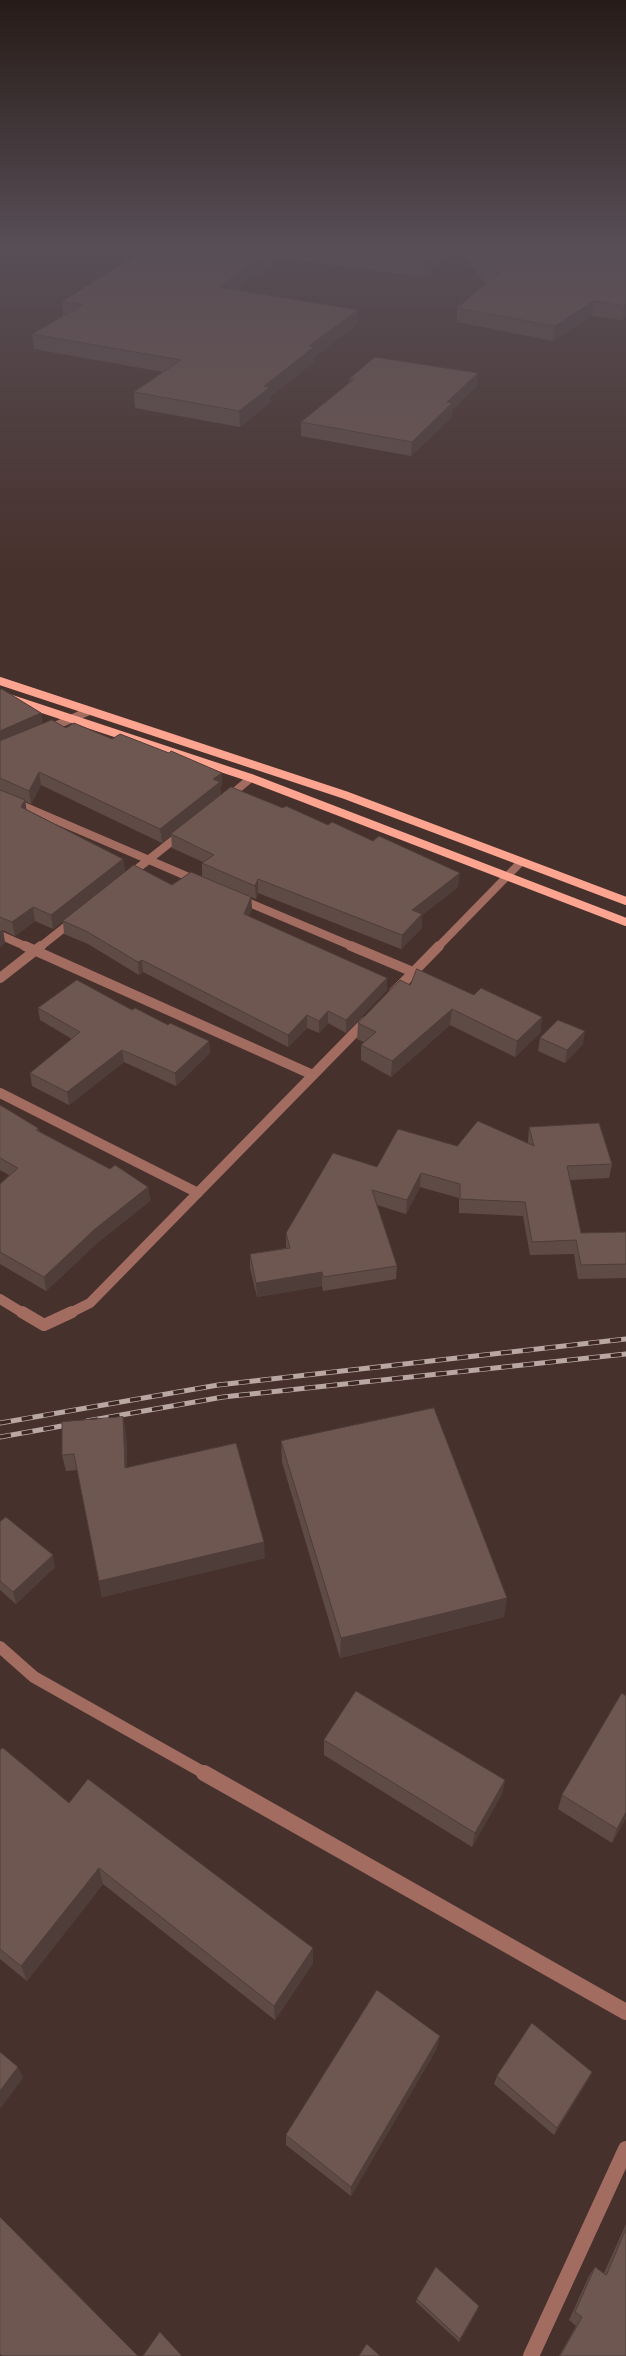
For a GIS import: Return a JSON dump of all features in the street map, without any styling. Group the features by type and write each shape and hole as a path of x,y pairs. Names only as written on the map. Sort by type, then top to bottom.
{"main road":[{"path":"0,681 345,795 626,901"},
{"path":"0,695 251,778 626,922"}],"street":[{"path":"43,731 89,711"},
{"path":"221,802 251,778"},
{"path":"0,796 208,885"},
{"path":"119,884 191,826"},
{"path":"386,1001 521,862"},
{"path":"230,894 413,972"},
{"path":"0,978 83,912"},
{"path":"0,935 313,1075"},
{"path":"0,1299 44,1325 90,1303 374,1012"},
{"path":"0,1093 198,1193"},
{"path":"0,1647 34,1677 626,2012"},
{"path":"531,2356 626,2150"}],"building":[{"path":"152,355 304,355 264,386 270,387 239,411 134,392 181,360"},
{"path":"375,357 478,373 447,402 452,403 412,442 301,422 354,379 349,379"},
{"path":"2,689 41,713 0,731 0,690"},
{"path":"52,720 66,728 74,723 112,739 120,734 169,753 171,751 222,773 213,779 220,782 160,829 39,772 29,791 0,778 0,741"},
{"path":"231,787 283,808 286,806 328,825 332,822 373,841 379,836 460,873 412,910 422,914 402,935 258,879 255,886 202,863 214,855 171,834"},
{"path":"0,790 25,800 21,807 123,859 51,915 33,907 12,922 0,917"},
{"path":"134,865 172,885 191,872 251,897 244,914 387,978 346,1020 328,1011 319,1021 307,1015 288,1035 142,960 138,962 86,931 63,921"},
{"path":"417,969 474,995 481,988 542,1017 517,1041 452,1009 392,1061 361,1045 376,1032 358,1023 400,980 410,985"},
{"path":"77,980 132,1010 135,1008 168,1025 170,1023 209,1041 175,1073 122,1050 67,1092 30,1073 80,1032 38,1008"},
{"path":"558,1020 585,1031 567,1050 540,1038"},
{"path":"0,1105 38,1128 36,1130 110,1169 115,1165 148,1187 95,1229 44,1277 0,1252 0,1184 18,1168 0,1158"},
{"path":"478,1121 534,1146 529,1127 599,1123 612,1164 567,1166 581,1233 626,1232 626,1264 581,1265 576,1240 532,1242 525,1202 460,1199 460,1184 421,1173 407,1200 372,1190 397,1266 323,1277 322,1272 256,1283 250,1254 290,1248 286,1233 333,1153 377,1167 398,1129 457,1146"},
{"path":"434,1408 507,1598 341,1638 281,1441"},
{"path":"123,1417 125,1468 236,1443 264,1542 99,1581 74,1454 62,1455 62,1422"},
{"path":"6,1517 53,1555 13,1592 0,1581 0,1522"},
{"path":"356,1691 505,1780 475,1833 324,1740"},
{"path":"622,1693 626,1696 626,1812 617,1829 562,1795"},
{"path":"3,1748 69,1803 88,1779 313,1948 274,2006 99,1868 21,1966 0,1949 0,1750"},
{"path":"377,1990 440,2036 351,2187 286,2135"},
{"path":"532,2023 592,2072 557,2128 497,2076"},
{"path":"0,2052 18,2067 0,2091"},
{"path":"0,2217 138,2356 2,2356 0,2354"},
{"path":"626,2229 626,2356 560,2356 582,2317 575,2312 595,2267 606,2275"},
{"path":"436,2267 479,2306 460,2339 417,2299"},
{"path":"160,2332 182,2356 143,2356"},
{"path":"367,2344 380,2356 359,2356"}],"railway":[{"path":"0,1423 218,1385 626,1339"},
{"path":"87,1421 223,1397 626,1354"},
{"path":"0,1437 73,1424"}]}
